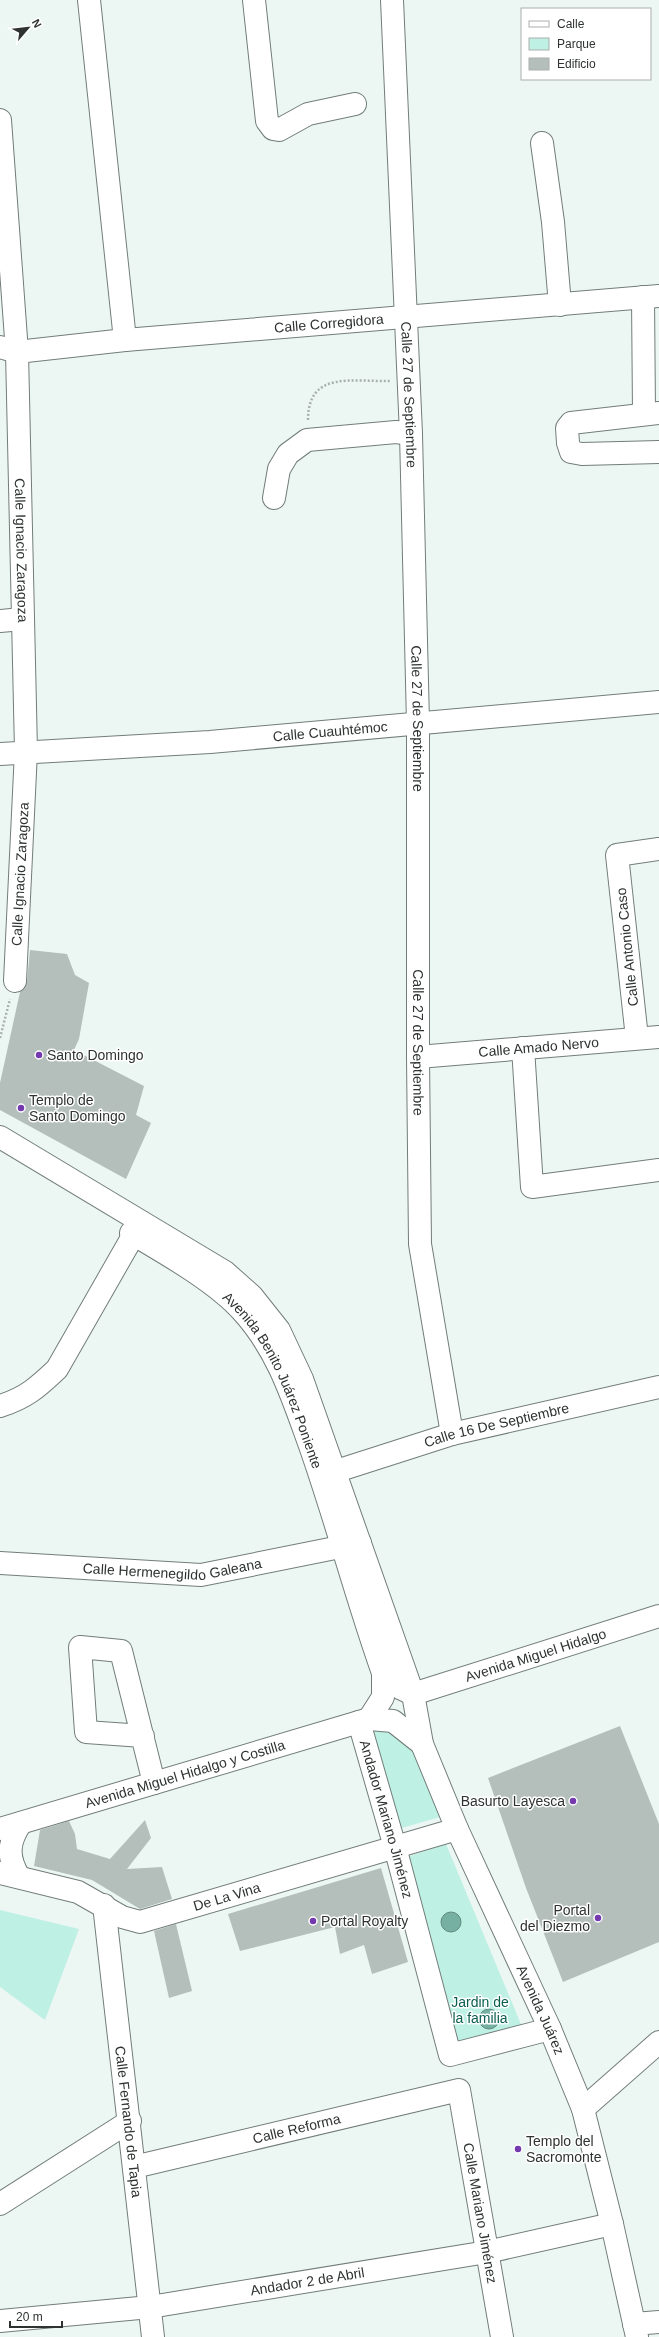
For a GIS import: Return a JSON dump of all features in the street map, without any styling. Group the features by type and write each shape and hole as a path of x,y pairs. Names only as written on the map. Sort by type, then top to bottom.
{"street":[{"path":"89,0 125,340"},
{"path":"254,0 266,121 273,129 279,130 308,114 355,104"},
{"name":"Calle 27 de Septiembre","path":"392,0 406,318 407,380 411,434 418,723 418,1057 420,1244 452,1434"},
{"name":"Calle Ignacio Zaragoza","path":"0,120 8,350 22,619 26,751 14,981"},
{"path":"542,143 553,222 560,304"},
{"path":"651,296 651,413 572,423 567,428 568,443 571,452 582,454 659,452"},
{"name":"Calle Corregidora","path":"8,350 406,318 651,296"},
{"path":"274,498 279,469 288,454 307,440 396,432 411,434"},
{"path":"0,621 22,619"},
{"name":"Calle Cuauhtémoc","path":"0,754 26,751 210,742 659,702"},
{"name":"Calle Antonio Caso","path":"636,1038 618,855 659,849"},
{"name":"Calle Amado Nervo","path":"418,1057 659,1037"},
{"path":"523,1048 532,1187 659,1170"},
{"name":"Avenida Benito Juárez Poniente","path":"0,1137 138,1228"},
{"name":"Avenida Benito Juárez Poniente","path":"0,1153 138,1228 226,1272 252,1296 279,1330 302,1379 328,1473 351,1545 412,1694"},
{"path":"0,1406 18,1401 37,1388 56,1369 138,1228"},
{"name":"Calle 16 De Septiembre","path":"328,1473 452,1434 659,1387"},
{"name":"Avenida Benito Juárez Poniente","path":"351,1545 370,1634 384,1673 385,1685 383,1697 364,1721"},
{"name":"Calle Hermenegildo Galeana","path":"0,1563 202,1575 351,1545"},
{"name":"Avenida Miguel Hidalgo","path":"412,1694 659,1616"},
{"path":"370,1634 393,1679 400,1688 412,1694"},
{"name":"Avenida Juárez","path":"412,1694 422,1744 457,1830 550,2029 583,2109 612,2224 636,2331"},
{"path":"364,1721 393,1721 422,1744"},
{"name":"Avenida Miguel Hidalgo y Costilla","path":"0,1829 364,1721"},
{"name":"Andador Mariano Jiménez","path":"364,1721 395,1847 450,2055 550,2029"},
{"path":"143,1736 154,1783"},
{"path":"10,1875 12,1864 9,1850 12,1835 21,1823"},
{"name":"De La Vina","path":"10,1875 78,1892 122,1916 140,1922 457,1830"},
{"name":"Calle Fernando de Tapia","path":"104,1905 130,2121 153,2337"},
{"path":"583,2109 659,2042"},
{"name":"Calle Reforma","path":"134,2167 459,2090"},
{"name":"Calle Mariano Jiménez","path":"459,2090 502,2337"},
{"path":"0,2204 130,2121"},
{"name":"Andador 2 de Abril","path":"0,2320 150,2308 487,2252 612,2224"},
{"path":"636,2331 659,2322"}],"path":[{"path":"307,440 308,405 313,393 321,386 335,382 407,380"},
{"path":"0,1038 14,981"}],"green space":[{"path":"390,1727 413,1744 440,1817 395,1830 367,1733"},
{"name":"Jardin de la familia","path":"446,1844 525,2034 457,2050 401,1859"},
{"path":"0,1910 79,1929 45,2020 0,1987"}],"shaded area":[{"path":"451,1912 458,1915 461,1922 458,1929 451,1932 444,1929 441,1922 444,1915"},
{"path":"489,2009 496,2012 499,2019 496,2026 489,2029 482,2026 479,2019 482,2012"}],"building":[{"path":"30,950 67,954 75,975 89,983 79,1039 74,1050 144,1086 136,1115 151,1123 126,1179 0,1110 0,1083 20,992 27,982"},
{"path":"620,1726 659,1824 659,1942 563,1982 526,1888 488,1778"},
{"path":"145,1820 151,1838 127,1869 162,1867 172,1899 140,1909 92,1880 34,1866 40,1830 69,1821 75,1834 77,1849 110,1859"},
{"name":"Portal Royalty","path":"381,1868 408,1962 372,1974 364,1945 340,1954 335,1927 240,1951 228,1914"},
{"path":"176,1924 192,1991 169,1998 154,1931"}],"place":[{"name":"Santo Domingo","path":"39,1055"},
{"name":"Templo de Santo Domingo","path":"21,1108"},
{"name":"Basurto Layesca","path":"573,1801"},
{"name":"Portal del Diezmo","path":"598,1918"},
{"name":"Portal Royalty","path":"313,1921"},
{"name":"Templo del Sacromonte","path":"518,2149"}]}
